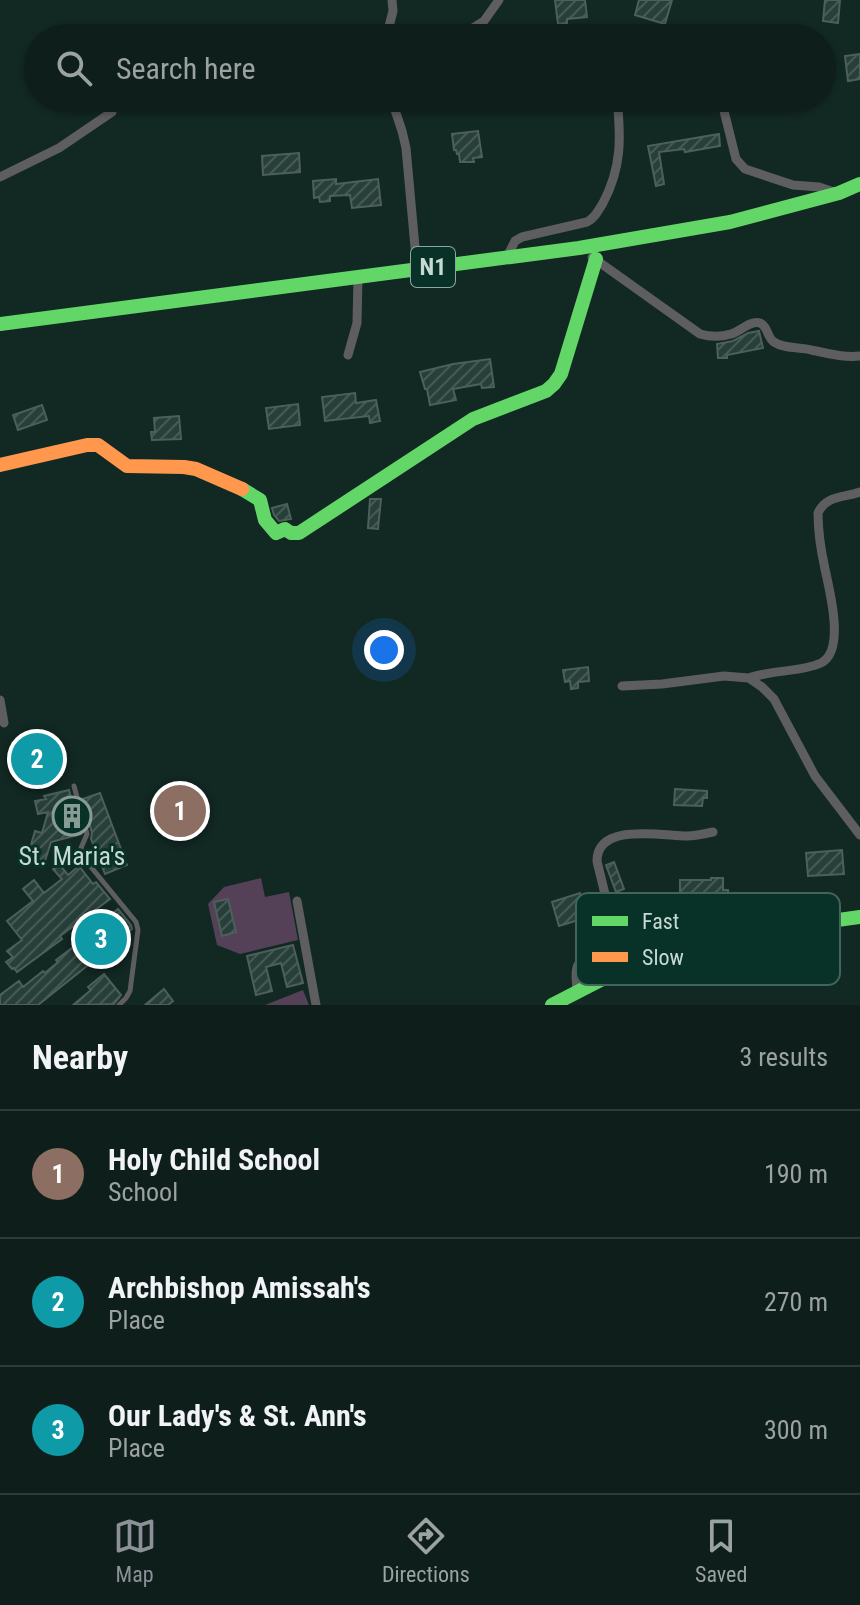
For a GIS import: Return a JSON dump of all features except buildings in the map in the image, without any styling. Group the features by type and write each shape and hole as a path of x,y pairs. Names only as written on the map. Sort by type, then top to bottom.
{"main road":[{"name":"N1","path":"0,324 579,248 730,222 839,193 860,184"},
{"path":"0,465 60,450 98,445 127,466 196,469 260,500 265,520 276,533 285,529 299,533 473,419 546,391 554,384 561,374 596,259"},
{"path":"840,920 860,917"},
{"path":"552,1005 589,985"}],"street":[{"path":"390,24 392,0"},
{"path":"479,24 499,0"},
{"path":"0,177 59,148 112,112"},
{"path":"396,112 406,148 417,269"},
{"path":"507,257 515,241 522,237 593,219 612,185 618,165 618,112"},
{"path":"724,112 736,159 745,169 793,185 819,187 839,193"},
{"path":"579,248 700,334 734,334 758,322 764,325 774,342 781,345 830,356 860,356"},
{"path":"348,355 357,323 358,277"},
{"path":"622,686 724,676 749,678 825,661 834,633 818,513 832,498 860,492"},
{"path":"749,678 774,699 815,776 860,835"},
{"path":"0,700 4,723"},
{"path":"604,893 597,854 613,837 667,833 686,836 713,832"},
{"path":"297,901 316,1005"},
{"path":"577,985 577,991"}],"lane":[{"path":"74,786 87,834 81,848 82,856 136,922 138,930 130,991 119,1005"}],"shaded area":[{"path":"261,878 265,897 289,892 298,940 240,954 217,945 208,904 224,887"},
{"path":"303,990 309,1005 265,1005"}],"traffic: fast":[{"path":"0,324 579,248 730,222 839,193 860,184"},
{"path":"242,489 260,500 265,520 276,533 285,529 299,533 473,419 546,391 561,374 596,259"},
{"path":"840,920 860,917"},
{"path":"552,1005 591,985"}],"traffic: slow":[{"path":"0,465 98,445 127,466 196,469 242,489"}],"place":[{"name":"Archbishop Amissah's","path":"37,759"},
{"name":"Holy Child School","path":"180,811"},
{"name":"St. Maria's","path":"72,816"},
{"name":"Our Lady's & St. Ann's","path":"101,939"}]}
